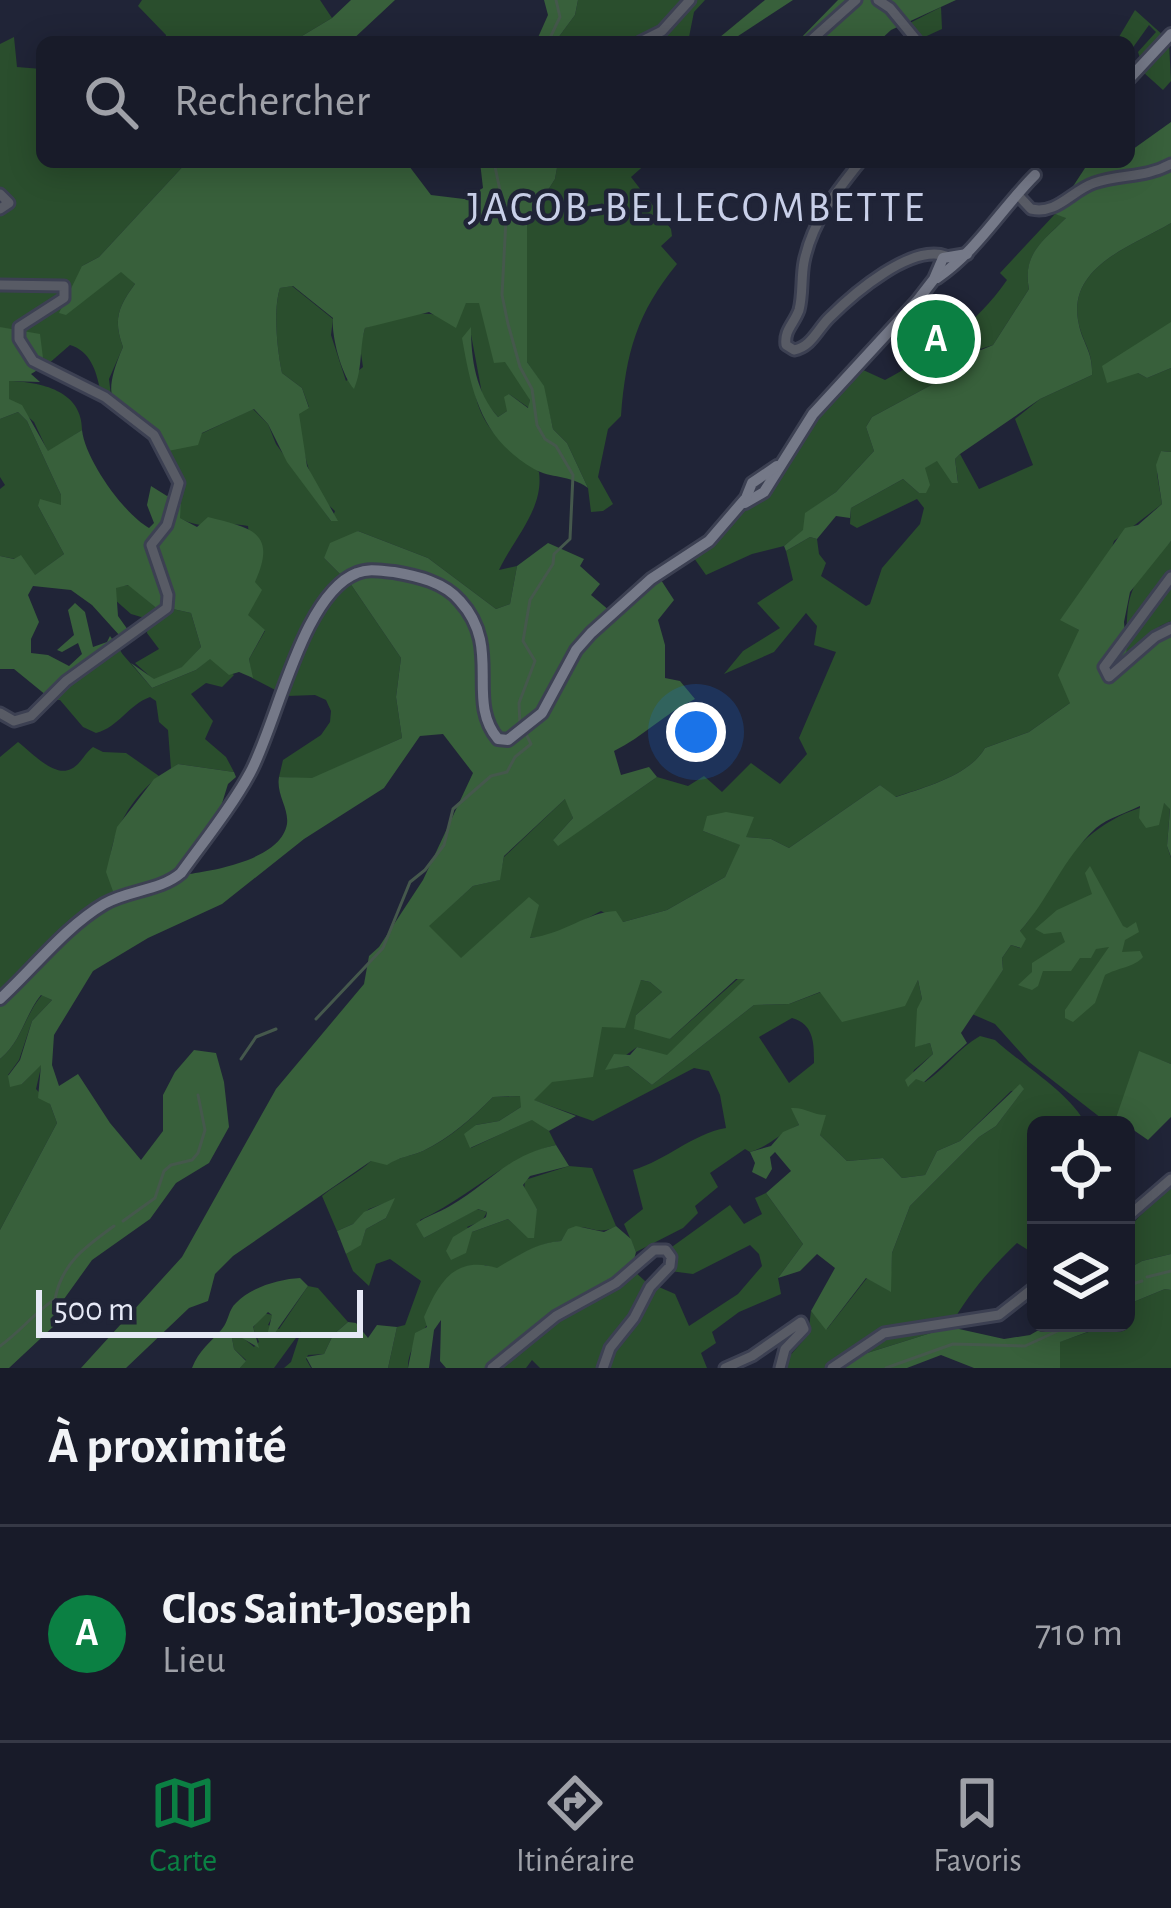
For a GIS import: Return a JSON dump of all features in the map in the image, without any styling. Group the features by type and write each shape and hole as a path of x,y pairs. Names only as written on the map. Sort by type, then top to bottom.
{"main road":[{"path":"1135,73 1171,34"},
{"path":"0,1000 92,913 113,899 169,881 182,872 251,772 314,617 349,577 374,570 404,574 431,581 458,598 482,640 484,706 490,728 500,740 523,730 542,713 585,638 651,579 709,541 777,466 827,397 934,280 945,261 967,254 1039,171"}],"street":[{"path":"651,36 665,28 690,0"},
{"path":"815,36 856,0"},
{"path":"878,0 913,36"},
{"path":"1017,194 1031,209 1048,211 1094,183 1139,177 1171,164"},
{"path":"855,168 833,196 808,243 798,312 785,335 790,348 806,347 837,310 880,277 945,261"},
{"path":"0,194 9,202 0,209"},
{"path":"0,285 64,286 64,298 19,327 17,334 26,352 39,364 106,397 145,427 160,442 178,483 171,514 151,544 168,595 167,608 66,681 27,719 14,722 0,712"},
{"path":"1171,578 1111,655 1104,667 1109,677 1171,629"},
{"path":"1135,1210 1171,1179"},
{"path":"492,1368 561,1313 616,1283 654,1250 665,1250 671,1257 670,1266 650,1287 634,1318 610,1348 604,1368"},
{"path":"832,1368 884,1333 999,1315 1027,1293"},
{"path":"725,1368 752,1356 801,1322 803,1333 785,1349 780,1368"}],"green space":[{"path":"142,0 320,0 332,18 302,36 166,36 138,6"},
{"path":"351,0 395,0 356,36 302,36"},
{"path":"544,0 578,0 575,15 559,36 539,36 548,15"},
{"path":"578,0 705,0 694,12 689,36 559,36 575,15"},
{"path":"765,0 793,0 738,36 721,36"},
{"path":"838,0 956,0 884,36 803,36"},
{"path":"941,7 942,29 915,36 906,25"},
{"path":"1135,10 1165,37 1141,61 1138,52 1156,32 1149,25 1135,45 1135,36 1120,36"},
{"path":"14,37 17,67 36,69 36,168 181,168 99,257 82,266 122,271 135,284 119,314 123,347 109,379 111,396 100,389 91,362 77,348 70,345 47,365 0,327 0,44"},
{"path":"1169,43 1171,81 1163,90 1143,72"},
{"path":"1171,122 1171,223 1106,260 1083,285 1078,320 1092,375 1040,399 960,454 955,459 958,483 952,483 937,461 925,468 930,485 926,493 919,493 903,479 851,508 850,518 836,516 817,539 810,537 786,551 784,546 803,530 805,513 836,492 874,451 866,427 872,417 933,384 955,339 981,350 993,345 1029,289 1032,257 1066,218 1055,214 1085,168 1135,168 1135,148"},
{"path":"181,168 411,168 431,195 464,199 483,188 481,168 557,168 527,223 527,362 544,386 553,429 567,443 588,488 534,469 491,429 475,396 462,338 471,327 476,375 498,417 507,411 504,397 509,394 528,408 530,400 505,362 494,363 479,303 466,303 456,328 429,312 365,328 354,389 338,355 333,318 293,286 280,288 278,297 276,329 282,373 302,388 309,408 299,414 307,466 338,521 331,521 254,409 202,433 198,445 163,452 118,408 111,387 123,347 119,314 135,284 121,272 66,315 59,313 82,266 99,257"},
{"path":"557,168 641,168 631,177 671,229 672,236 661,246 677,264 652,299 630,353 621,416 608,429 598,477 613,504 603,511 591,512 588,488 567,443 553,429 543,386 527,362 527,223"},
{"path":"1055,214 1067,217 1032,257 1029,289 993,345 940,362 933,384 872,417 866,427 874,451 836,492 806,513 804,530 784,546 752,554 706,575 694,558 771,484 830,400 861,369 885,380 952,338 995,296 1007,280 1000,273"},
{"path":"1171,223 1171,325 1138,373 1147,378 1171,368 1171,452 1161,451 1157,474 1162,504 1114,541 1110,554 1061,619 1079,630 1070,703 1029,732 985,748 968,766 945,779 895,797 880,785 789,848 771,839 745,837 753,817 703,831 741,845 725,877 667,910 623,922 601,911 556,935 529,938 529,898 461,959 428,926 473,886 499,880 504,857 566,798 573,818 553,840 595,820 657,777 688,786 704,776 722,792 751,763 780,784 807,754 799,738 836,652 814,645 817,626 806,613 774,652 724,674 743,651 780,628 757,603 793,580 786,551 810,537 817,539 826,563 821,576 866,606 870,604 882,568 920,524 924,508 917,499 857,528 850,524 851,508 903,479 919,493 924,468 938,460 958,482 955,459 960,454 979,489 1033,465 1015,419 1040,399 1092,375 1078,320 1083,285 1106,260"},
{"path":"292,286 333,319 331,335 346,381 363,367 360,347 365,328 411,314 439,316 466,303 480,303 487,330 530,399 529,408 509,394 507,411 498,417 483,399 470,329 481,412 501,440 539,472 532,511 499,570 517,566 510,604 496,609 428,558 358,531 324,558 352,586 401,658 396,697 402,738 312,779 279,777 283,760 321,735 331,711 326,700 315,695 287,696 252,678 249,659 265,631 247,615 254,582 248,526 198,524 179,518 181,504 171,494 175,483 163,452 253,409 268,424 276,444 331,521 335,511 312,479 302,439 298,413 309,407 302,388 282,373 280,363 278,297 280,288"},
{"path":"1171,322 1171,368 1147,378 1138,373 1107,383 1102,366"},
{"path":"0,327 40,334 44,366 31,374 40,382 9,381 9,399 22,405 48,451 82,430 107,484 149,528 154,523 147,505 151,486 171,494 181,504 180,518 197,527 208,517 256,534 263,552 255,582 262,590 248,615 265,630 249,659 253,678 239,672 229,675 210,659 152,688 131,663 154,679 182,667 201,647 191,613 160,611 128,585 116,588 118,616 128,630 120,636 71,590 33,586 28,595 39,622 31,653 48,655 69,666 82,654 78,643 57,650 74,635 68,610 75,603 85,612 93,647 110,636 123,655 118,649 52,700 14,669 0,669 0,556 14,559 21,555 35,575 64,554 38,506 40,499 61,505 61,495 27,421 18,412 0,419"},
{"path":"9,381 46,386 67,397 80,416 82,430 48,452 34,422 9,400"},
{"path":"18,412 27,421 61,495 62,506 38,506 64,554 34,576 15,559 0,556 0,489 5,485 0,477 0,419"},
{"path":"1161,451 1171,452 1171,541 1130,592 1124,622 1127,657 1171,621 1171,857 1167,846 1170,809 1164,803 1159,825 1146,828 1139,818 1140,806 1096,828 1020,931 1026,939 1021,948 1011,945 1002,958 1003,970 961,1033 967,1043 924,1082 916,1079 908,1087 905,1080 933,1054 930,1043 915,1047 922,999 918,980 905,1006 842,1022 820,992 789,1004 754,1005 652,1085 628,1066 605,1070 614,1054 630,1055 637,1047 667,1055 745,979 736,979 670,1039 634,1029 636,1015 662,992 641,980 625,1028 602,1027 593,1077 552,1082 534,1100 576,1116 549,1131 532,1120 470,1148 464,1134 521,1107 520,1096 493,1097 442,1140 387,1165 371,1161 233,1256 215,1274 208,1301 189,1308 126,1368 81,1368 182,1257 276,1089 364,984 369,956 423,880 473,773 443,734 420,736 384,788 304,839 222,904 148,938 93,971 54,1035 52,1065 59,1086 78,1074 141,1160 163,1131 163,1095 175,1072 194,1050 216,1053 229,1127 209,1163 176,1183 150,1219 92,1260 54,1313 55,1325 9,1368 0,1368 0,1230 57,1123 50,1104 38,1098 41,1065 22,1084 10,1087 8,1076 20,1060 32,1021 52,1000 41,995 0,1059 0,997 114,894 106,872 117,827 154,779 178,764 234,772 236,777 228,784 219,813 183,864 189,874 246,861 273,846 287,824 279,777 312,778 402,738 396,697 401,658 352,586 324,558 330,543 358,531 428,558 496,609 510,604 517,566 548,543 584,559 580,566 600,584 591,595 610,611 661,580 674,600 658,620 665,645 665,678 680,681 695,699 614,751 621,775 649,767 657,777 558,846 553,840 573,818 565,799 504,856 500,880 473,886 429,926 461,958 529,897 539,905 530,938 605,912 616,911 623,922 667,910 725,877 740,845 703,831 707,816 726,812 754,817 746,837 771,839 789,848 880,785 896,797 945,779 968,766 985,748 1029,732 1070,703 1058,675 1079,630 1060,620 1125,528 1138,525 1162,504 1156,465"},
{"path":"1171,541 1171,621 1126,658 1131,594"},
{"path":"129,585 160,611 191,613 201,647 183,667 154,680 135,663 159,649 147,633 148,619 131,614 114,599 116,587"},
{"path":"118,649 152,688 196,670 210,658 234,675 222,687 206,683 191,694 213,721 205,739 226,757 234,772 178,764 171,769 168,730 159,722 156,701 150,697 96,733 83,727 60,700 52,700"},
{"path":"18,742 57,770 74,767 93,747 126,753 159,776 135,800 112,845 115,894 0,997 0,757"},
{"path":"1163,802 1170,808 1171,1064 1139,1052 1119,1116 1098,1116 1029,1062 995,1024 972,1014 1003,970 1002,958 1011,945 1020,948 1020,931 1071,854 1093,833 1133,810"},
{"path":"1090,866 1123,926 1136,922 1139,932 1125,940 1122,952 1140,951 1143,957 1105,975 1095,1003 1073,1022 1065,1018 1065,1010 1109,947 1096,949 1091,958 1080,958 1071,971 1043,971 1032,990 1018,985 1032,972 1032,963 1065,942 1061,932 1044,934 1035,929 1057,910 1092,894 1085,873"},
{"path":"740,977 746,979 667,1056 637,1047 607,1069 628,1066 652,1085 754,1005 789,1004 821,992 909,997 918,980 922,999 916,1046 930,1043 933,1054 914,1070 909,1086 916,1078 925,1082 980,1036 995,1040 1081,1116 1027,1116 1027,1249 1017,1243 980,1282 950,1327 864,1354 842,1368 779,1368 808,1335 811,1311 827,1329 867,1278 890,1291 892,1253 910,1206 996,1126 1023,1090 1011,1091 960,1141 937,1151 925,1175 902,1178 883,1158 847,1161 820,1135 812,1115 792,1108 799,1125 757,1149 745,1149 710,1173 718,1187 695,1206 698,1213 683,1228 636,1252 624,1224 643,1209 633,1170 726,1128 720,1095 709,1071 694,1068 593,1121 533,1100 641,980 650,982 662,992 636,1015 670,1039","holes":["792,1018 812,1036 814,1063 789,1083 759,1037"]},
{"path":"42,995 52,1000 32,1021 19,1060 8,1075 22,1084 42,1063 36,1089 50,1104 57,1123 0,1230 0,1059"},
{"path":"1139,1051 1171,1064 1171,1117 1148,1140 1135,1131 1135,1116 1117,1116"},
{"path":"1020,1084 1024,1089 996,1126 910,1206 892,1253 891,1292 866,1278 826,1330 811,1311 835,1268 817,1254 800,1271 778,1278 803,1244 766,1193 791,1171 775,1152 766,1179 752,1172 755,1163 750,1152 771,1146 783,1132 799,1125 791,1108 796,1108 826,1115 820,1135 847,1161 883,1158 902,1178 925,1175 937,1151 960,1141"},
{"path":"521,1096 521,1107 499,1121 476,1125 471,1148 533,1119 549,1131 556,1145 521,1158 420,1220 424,1238 477,1209 487,1212 482,1221 467,1227 472,1232 508,1219 528,1237 537,1209 524,1191 525,1180 569,1166 592,1168 616,1226 608,1230 574,1228 561,1241 536,1247 497,1269 485,1265 426,1327 408,1368 388,1368 397,1327 405,1325 421,1281 390,1259 376,1264 369,1286 353,1271 346,1254 361,1244 366,1229 386,1218 393,1200 369,1209 337,1231 322,1196 372,1160 387,1164 433,1146 493,1097"},
{"path":"556,1145 569,1166 530,1176 523,1185 537,1209 534,1238 508,1219 472,1232 466,1253 451,1260 446,1251 453,1237 486,1217 487,1212 478,1209 424,1238 416,1224 420,1221 511,1163"},
{"path":"1171,1182 1171,1254 1135,1265 1135,1221"},
{"path":"766,1193 803,1244 778,1278 781,1294 739,1312 712,1332 716,1343 701,1353 707,1368 540,1368 532,1360 526,1368 485,1368 574,1299 634,1271 675,1294 689,1326 738,1294 762,1266 759,1254 750,1245 693,1274 670,1271 669,1249 730,1205 744,1224 762,1214 755,1198"},
{"path":"395,1198 386,1218 366,1229 361,1245 346,1254 337,1231"},
{"path":"576,1226 604,1232 616,1226 631,1239 634,1260 569,1302 485,1368 446,1368 440,1361 441,1320 434,1330 429,1368 408,1368 415,1333 427,1327 424,1317 450,1274 470,1265 497,1268 536,1247 561,1241"},
{"path":"1171,1254 1171,1290 1135,1301 1135,1265"},
{"path":"300,1278 308,1286 272,1337 267,1336 272,1315 268,1312 253,1327 259,1348 237,1335 232,1338 234,1349 246,1361 240,1368 192,1368 242,1297 266,1285"},
{"path":"308,1286 318,1288 348,1322 333,1335 324,1354 308,1355 311,1368 284,1368 291,1362 301,1331 274,1368 240,1368 246,1360 234,1349 232,1338 242,1337 254,1347 259,1342 253,1328 263,1313 273,1315 268,1325 279,1329"},
{"path":"1171,1290 1171,1368 1060,1368 1059,1342 1088,1332 1135,1332 1135,1301"},
{"path":"348,1322 356,1323 368,1338 377,1325 397,1327 388,1368 312,1368 306,1357 324,1354 333,1335"},
{"path":"950,1327 1004,1339 1087,1332 1060,1342 1060,1368 974,1368 941,1355 907,1368 842,1368 864,1354"}],"waterway":[{"path":"551,36 560,17 556,0"},
{"path":"495,168 506,219 502,295 508,324 520,367 532,389 537,425 573,475 570,539 554,554 553,564 530,600 523,641 535,661 519,703 520,726"},
{"path":"316,1019 383,948 410,882 444,845 453,809 491,776 507,772 515,757 531,744 526,734"},
{"path":"241,1059 256,1037 276,1029"},
{"path":"123,1221 155,1198 164,1171 198,1153 205,1130 198,1095"},
{"path":"0,1346 55,1299 69,1266 114,1226"},
{"path":"1147,1277 1171,1271"},
{"path":"1135,1283 1142,1281"},
{"path":"886,1368 953,1344 1025,1346 1055,1332"}],"place":[{"name":"Clos Saint-Joseph","path":"936,339"}],"district":[{"name":"JACOB-BELLECOMBETTE","path":"697,208"}]}
